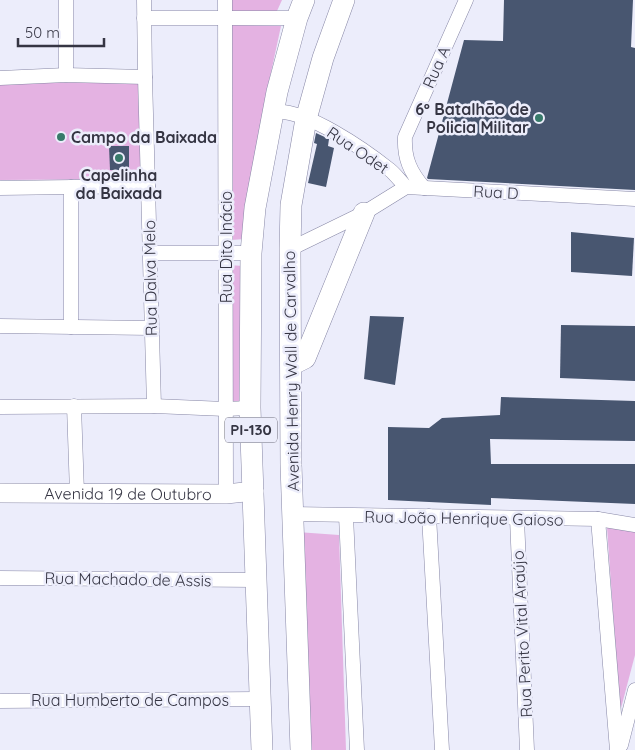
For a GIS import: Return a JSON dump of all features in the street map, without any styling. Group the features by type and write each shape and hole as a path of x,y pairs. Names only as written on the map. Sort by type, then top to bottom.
{"main road":[{"name":"Avenida Henry Wall de Carvalho","path":"301,750 293,514 291,205 306,119 344,0"},
{"name":"PI-130","path":"262,750 250,408 251,253 255,208 277,92 300,9"},
{"path":"291,365 305,358 364,214"}],"street":[{"path":"66,0 66,75"},
{"name":"Rua Dalva Melo","path":"144,0 154,406"},
{"name":"Rua Dito Inácio","path":"225,0 226,494"},
{"name":"Rua A","path":"424,188 416,179 409,166 404,152 404,137 466,0"},
{"path":"144,18 225,18 300,9"},
{"path":"0,78 66,75 145,77"},
{"name":"Rua Odet","path":"274,112 295,114 329,128 391,171 406,187"},
{"path":"0,188 148,186"},
{"path":"71,187 71,327"},
{"path":"290,249 364,214 406,187"},
{"name":"Rua D","path":"406,187 635,198"},
{"path":"150,253 251,253"},
{"path":"0,326 151,328"},
{"path":"74,406 77,493"},
{"path":"0,407 154,406 250,408"},
{"name":"Avenida 19 de Outubro","path":"0,493 226,494 254,491"},
{"name":"Rua João Henrique Gaioso","path":"293,514 598,520 635,525"},
{"path":"346,516 356,750"},
{"path":"429,516 442,750"},
{"name":"Rua Perito Vital Araújo","path":"517,519 528,750"},
{"path":"598,520 619,750"},
{"name":"Rua Machado de Assis","path":"0,578 256,580"},
{"path":"619,750 635,690"},
{"name":"Rua Humberto de Campos","path":"0,701 260,699"}],"shaded area":[{"path":"229,0 282,0 277,11 229,11"},
{"path":"228,25 281,26 264,105 245,239 231,240"},
{"path":"141,80 142,179 0,180 0,81"},
{"path":"228,265 243,266 245,402 228,402"},
{"path":"607,527 635,531 635,655 620,712"},
{"path":"297,532 339,535 346,750 307,750"}],"building":[{"name":"6º Batalhão de Policia Militar","path":"504,0 633,0 631,47 635,48 635,190 427,178 464,40 503,41"},
{"path":"316,133 329,139 328,146 334,148 326,187 308,183 317,144 314,143"},
{"name":"Capelinha da Baixada","path":"109,146 129,146 129,171 110,170"},
{"path":"571,232 634,238 632,276 571,272"},
{"path":"370,316 404,317 395,385 364,379"},
{"path":"561,325 635,326 635,381 560,378"},
{"path":"501,397 635,401 635,441 490,439 491,464 635,464 635,504 491,498 491,505 388,500 388,427 429,428 442,418 500,415"}],"place":[{"name":"6º Batalhão de Policia Militar","path":"539,118"},
{"name":"Campo da Baixada","path":"61,137"},
{"name":"Capelinha da Baixada","path":"119,158"}]}
